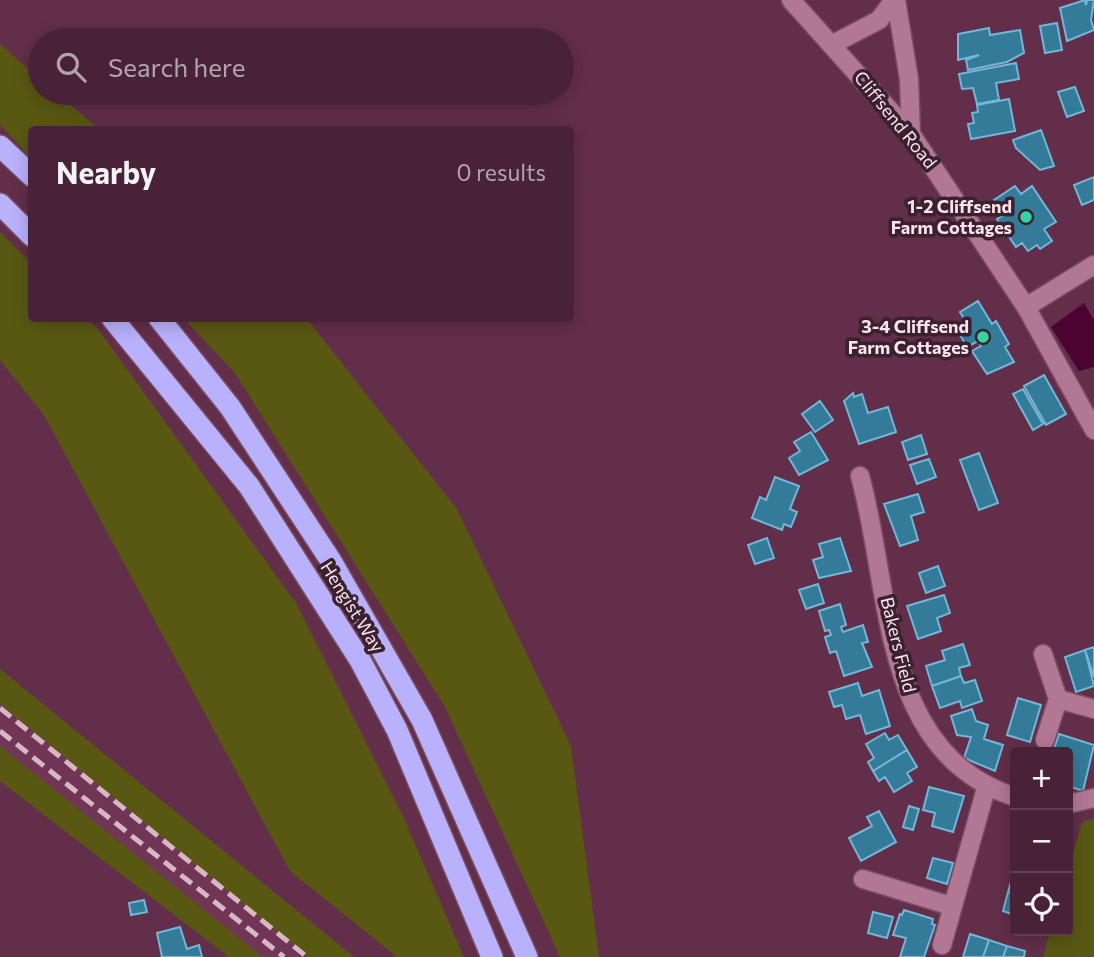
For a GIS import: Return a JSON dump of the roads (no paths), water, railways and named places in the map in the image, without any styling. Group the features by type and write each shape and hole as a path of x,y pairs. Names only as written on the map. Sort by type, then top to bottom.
{"highway":[{"path":"0,146 28,172"},
{"path":"0,204 28,232"},
{"name":"Hengist Way","path":"115,322 249,486 360,660 397,730 492,957"},
{"name":"Hengist Way","path":"162,322 230,407 331,561 422,720 527,957"}],"street":[{"name":"Cliffsend Road","path":"791,0 911,134 1026,307 1094,430"},
{"path":"833,44 879,20 895,0"},
{"path":"895,0 909,79 911,134"},
{"path":"1026,307 1094,265"},
{"name":"Bakers Field","path":"860,476 872,518 898,660 914,707 933,741 946,755 986,785 1010,795"},
{"path":"1043,654 1058,699 1045,740"},
{"path":"1058,699 1094,709"},
{"path":"942,945 986,785"},
{"path":"1073,803 1094,798"},
{"path":"863,879 951,906"}],"railway":[{"path":"0,708 307,957"},
{"path":"0,731 284,957"}],"place":[{"name":"1-2 Cliffsend Farm Cottages","path":"1026,217"},
{"name":"3-4 Cliffsend Farm Cottages","path":"983,337"}]}
